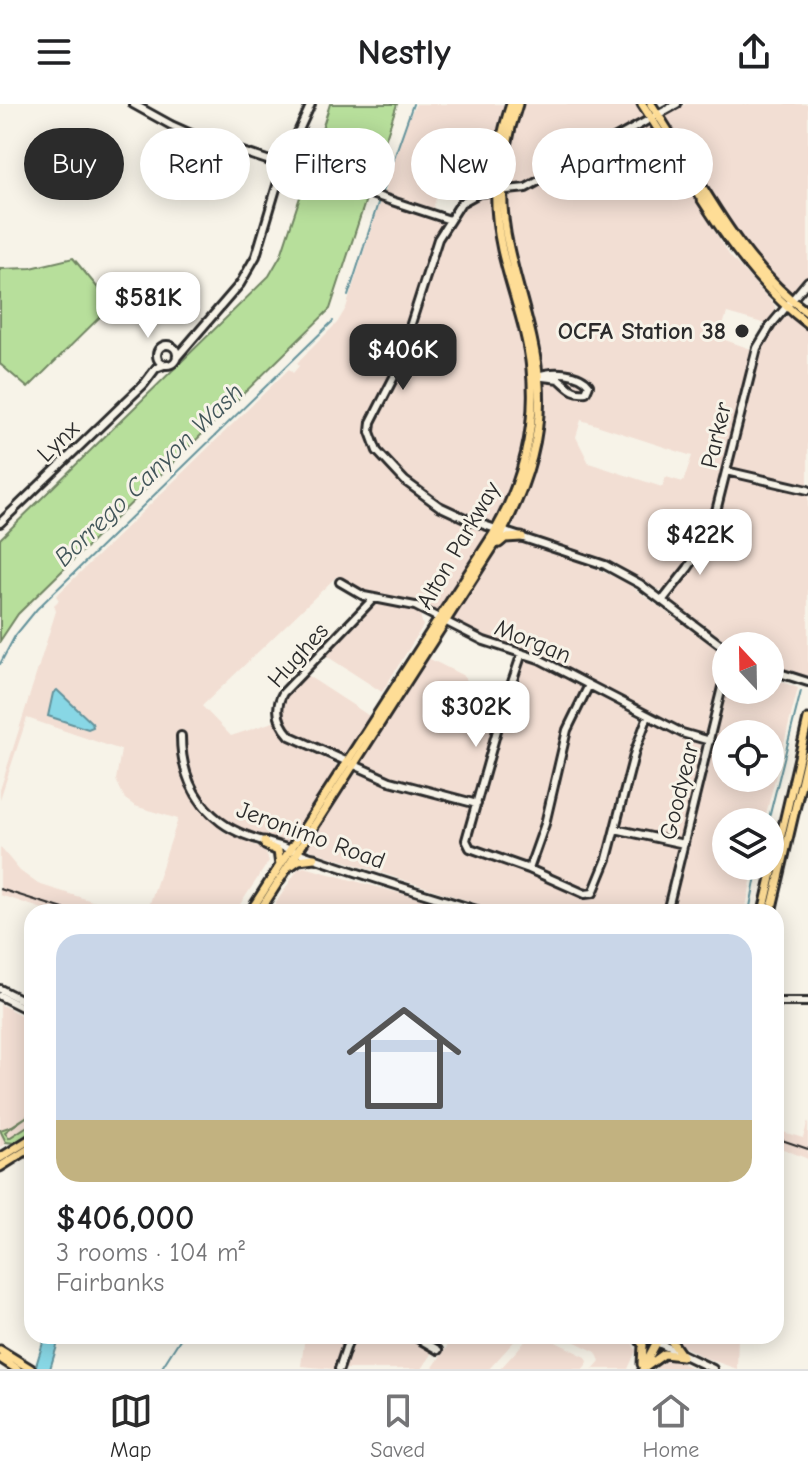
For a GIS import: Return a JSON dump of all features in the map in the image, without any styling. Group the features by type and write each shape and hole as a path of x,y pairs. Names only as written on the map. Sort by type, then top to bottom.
{"main road":[{"name":"Alton Parkway","path":"504,128 511,104"},
{"name":"Alton Parkway","path":"511,128 518,104"},
{"path":"642,104 655,116 745,251 808,324"},
{"path":"651,104 655,116"},
{"name":"Alton Parkway","path":"442,620 485,560 522,490 538,417 533,341 507,241 500,200"},
{"path":"788,304 808,313"},
{"name":"Alton Parkway","path":"263,904 294,851 500,530"},
{"path":"485,560 505,538 522,537"},
{"path":"765,904 808,719"},
{"path":"773,904 808,754"},
{"path":"264,841 265,845 278,851 284,867 314,858"},
{"name":"Alton Parkway","path":"256,904 284,867"},
{"path":"0,1158 24,1143"},
{"path":"0,1167 24,1152"},
{"path":"642,1344 642,1369"},
{"path":"642,1369 655,1344"},
{"path":"674,1344 682,1356"},
{"path":"0,1350 31,1369"},
{"path":"642,1369 664,1354 682,1356"},
{"path":"0,1358 17,1369"}],"street":[{"path":"133,104 188,133 266,159"},
{"path":"300,128 311,104"},
{"path":"516,189 526,188 677,104"},
{"path":"199,330 182,344 162,346 159,360 167,364 177,357 240,284 256,256 273,200"},
{"path":"393,200 450,220"},
{"path":"465,200 450,220 433,252 394,377 371,422 370,432 377,451 421,494 454,513 605,565 640,584 712,638"},
{"name":"Parker","path":"662,601 710,535 754,355 764,334 808,281"},
{"path":"172,346 177,357"},
{"name":"Lynx","path":"140,386 158,354"},
{"name":"Lynx","path":"0,523 156,368 167,364"},
{"path":"544,373 569,374 584,379 589,385 586,392 577,392 559,379 535,376 544,373"},
{"path":"726,471 808,490"},
{"name":"Morgan","path":"340,582 374,598 415,606 484,641 522,653 682,733 710,741"},
{"name":"Hughes","path":"374,598 289,685 278,703 279,719 290,736 350,764 398,784 477,804"},
{"path":"522,653 503,709 467,845 590,894 607,860 635,751 648,716"},
{"path":"784,674 808,682"},
{"path":"529,869 545,824 567,730 589,685"},
{"name":"Goodyear","path":"669,904 718,704"},
{"name":"Jeronimo Road","path":"181,736 182,760 200,802 221,823 264,841 458,904"},
{"path":"615,829 684,844"},
{"path":"0,989 24,1001"},
{"path":"0,996 24,1008"},
{"path":"784,1002 808,1002"},
{"path":"339,1369 347,1344"},
{"path":"428,1344 438,1350"},
{"path":"665,1344 682,1356 713,1369"}],"shaded area":[{"path":"416,104 505,104 499,128 411,128 411,200 436,200 433,208 395,196 395,158 406,123"},
{"path":"523,104 635,104 643,115 641,121 629,128 532,128 532,183 516,187 516,132"},
{"path":"686,104 808,104 808,275 794,292 787,292 752,254 713,193 713,128 671,128 666,120 668,114"},
{"path":"532,190 532,200 695,200 730,256 775,306 776,313 766,324 727,313 719,338 751,349 710,524 702,543 665,589 659,590 614,563 514,529 512,522 524,497 538,452 546,370 542,366 537,332 514,255 507,200 516,200 516,194","holes":["581,420 692,456 683,482 666,477 662,487 589,463 576,437"]},
{"path":"380,200 442,221 391,371 367,420 365,432 373,454 419,499 457,520 484,529 487,536 439,610 433,612 409,602 369,594 337,576 202,706 231,736 276,721 292,743 336,764 337,770 291,842 284,844 238,828 207,806 191,779 185,755 187,735 183,730 177,732 175,740 179,767 196,805 224,832 264,849 269,861 240,904 150,904 178,819 135,806 125,799 116,780 121,750 27,718 0,799 0,790 56,611 54,605 59,600 56,596 289,369 293,373 299,366 297,363 337,323 346,308"},
{"path":"491,200 498,254 520,332 527,382 524,440 515,476 496,521 490,523 446,506 418,488 379,449 373,433 376,417 393,386 440,241 467,203"},
{"path":"790,316 808,330 808,486 732,467 758,356 773,330 784,317"},
{"path":"730,477 808,494 808,677 784,669 784,632 713,632 672,601 672,595 715,534"},
{"path":"513,540 588,565 627,583 712,646 712,702 704,735 668,722 545,659 455,623 453,617 501,544"},
{"path":"375,604 415,611 420,614 423,626 382,692 325,655"},
{"path":"428,658 462,675 479,693 502,700 475,796 471,798 403,782 363,766 361,759"},
{"path":"527,659 580,685 581,689 564,726 541,823 527,860 522,862 469,841 512,692"},
{"path":"305,674 371,717 346,754 341,756 295,735 284,723 282,701"},
{"path":"784,682 798,688 784,743 784,720 718,720 722,704 784,704"},
{"path":"593,693 638,717 640,721 634,734 601,866 591,888 587,890 534,865 548,824 572,725 588,696"},
{"path":"651,723 703,746 682,838 621,825 637,750"},
{"path":"712,745 712,792 772,792 768,808 712,808 712,880 751,880 747,904 673,904"},
{"path":"358,773 400,790 468,805 471,808 461,841 467,850 584,898 597,894 619,834 676,846 678,850 665,904 478,904 310,850 308,843 352,775"},
{"path":"0,847 20,871 38,884 102,904 28,904 0,895"},
{"path":"304,867 439,904 275,904 298,869"},
{"path":"0,1004 24,1017 24,1133 0,1147"},
{"path":"808,1121 808,1159 784,1149 784,1132 803,1138"},
{"path":"304,1344 342,1344 333,1369 301,1366"},
{"path":"352,1344 418,1344 430,1350 431,1354 421,1369 344,1369"},
{"path":"449,1344 512,1344 489,1369 432,1369"},
{"path":"523,1344 560,1344 586,1357 588,1362 583,1369 500,1369"},
{"path":"580,1344 633,1344 636,1351 628,1369 593,1369 600,1361 596,1352"},
{"path":"680,1344 738,1344 737,1369 703,1357"},
{"path":"669,1356 690,1369 656,1369 662,1359"}],"green space":[{"path":"330,104 397,104 389,128 322,128"},
{"path":"299,200 366,200 330,309 18,614 0,641 0,539 269,276 281,255"},
{"path":"73,258 112,305 28,388 0,364 0,269 31,268"},
{"path":"24,1118 5,1132 9,1138 24,1128 24,1137 14,1143 6,1142 0,1130"}],"water":[{"path":"57,690 93,727 88,729 48,716 53,693"},
{"path":"43,1344 58,1344 50,1369 35,1369"}],"waterway":[{"name":"Borrego Canyon Wash","path":"395,155 413,104"},
{"name":"Borrego Canyon Wash","path":"348,296 379,200"},
{"name":"Borrego Canyon Wash","path":"0,664 15,636 37,609 333,321"},
{"path":"772,808 801,691"},
{"path":"751,904 755,880"},
{"path":"161,1369 177,1344"}],"railway":[{"path":"0,889 48,904"},
{"path":"784,1141 808,1149"}],"place":[{"name":"OCFA Station 38","path":"742,331"}]}
